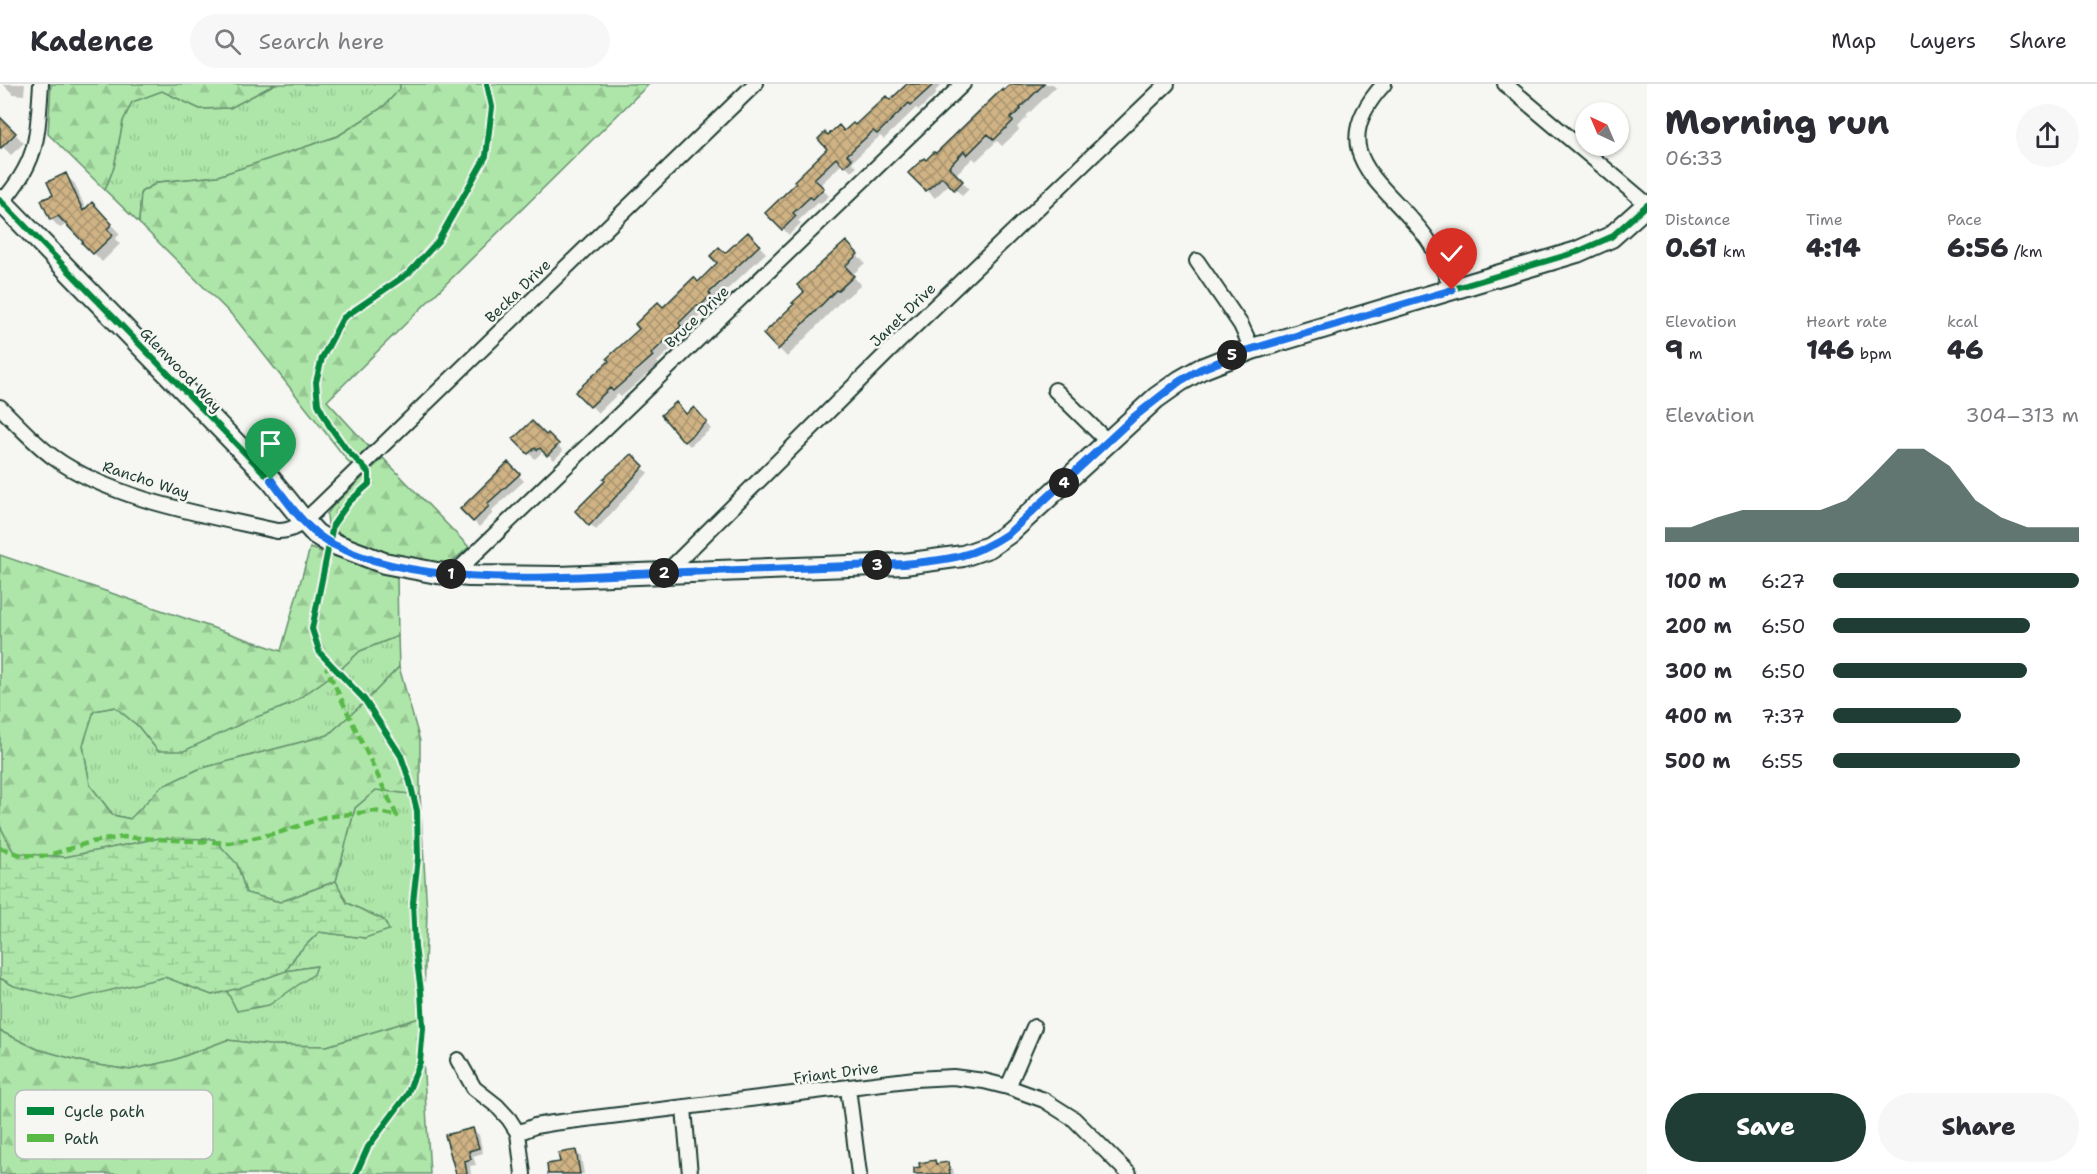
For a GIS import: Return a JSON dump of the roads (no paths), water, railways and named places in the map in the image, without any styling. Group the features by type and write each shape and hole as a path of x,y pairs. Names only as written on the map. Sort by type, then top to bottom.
{"street":[{"path":"1,201 16,186 27,170 32,156 37,135 41,84"},
{"name":"Becka Drive","path":"304,521 755,84"},
{"name":"Bruce Drive","path":"453,575 963,84"},
{"name":"Janet Drive","path":"666,573 897,343 1167,84"},
{"path":"1384,84 1360,116 1358,140 1363,165 1428,239 1441,262 1452,290"},
{"path":"1505,84 1647,205"},
{"name":"Glenwood Way","path":"1,201 271,480 316,534 357,554 410,569 453,575 559,577 904,564 963,556 989,547 1009,533 1149,404 1180,381 1217,361 1596,245 1624,227 1647,205"},
{"path":"1197,261 1241,325 1252,349"},
{"path":"1055,390 1108,442"},
{"name":"Rancho Way","path":"2,413 52,456 94,481 201,514 277,531 286,531 304,521"},
{"path":"1008,1087 1034,1027"},
{"path":"458,1060 474,1088 509,1119 518,1133 523,1174"},
{"name":"Friant Drive","path":"518,1133 535,1126 553,1123 915,1079 953,1077 1008,1087 1044,1100 1074,1119 1124,1172"},
{"path":"848,1088 859,1174"},
{"path":"684,1108 690,1174"}]}
